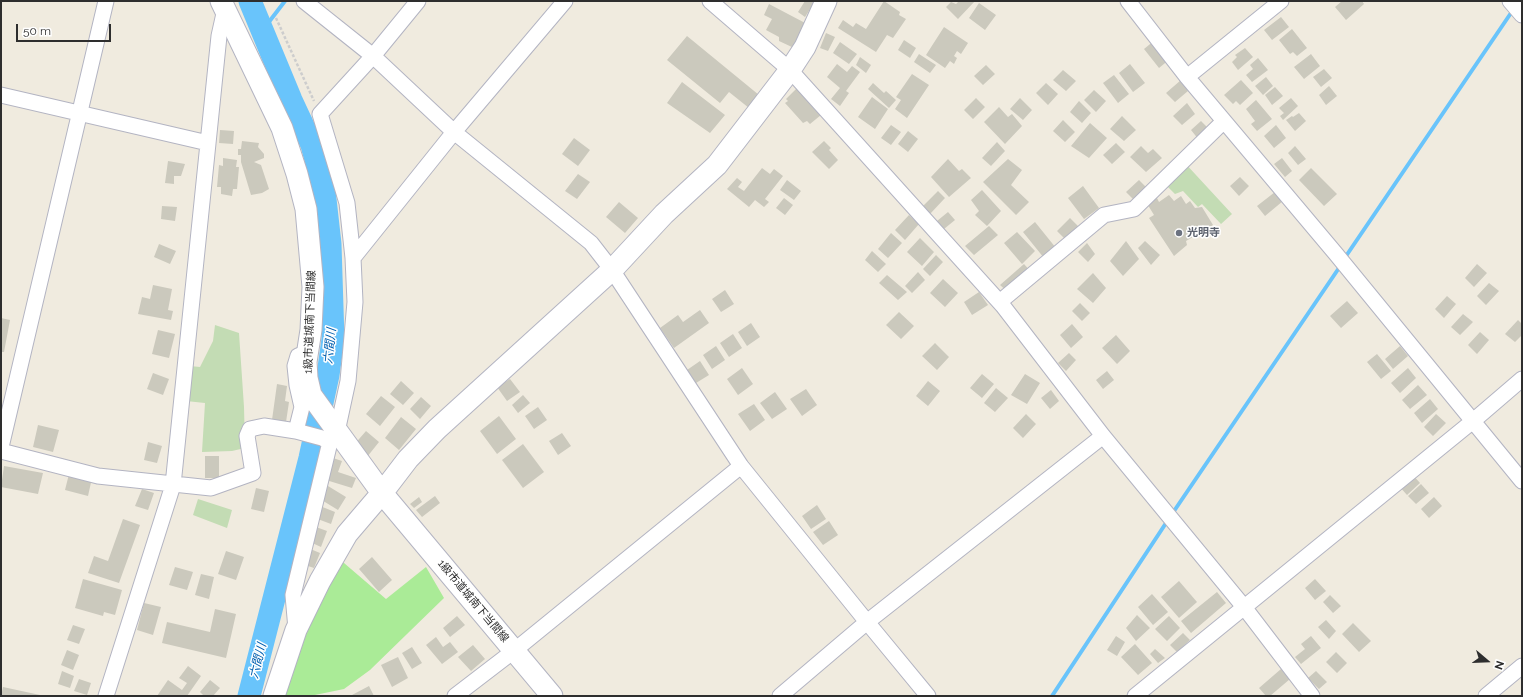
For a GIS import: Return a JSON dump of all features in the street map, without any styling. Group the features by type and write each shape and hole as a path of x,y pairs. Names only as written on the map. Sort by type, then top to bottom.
{"street":[{"path":"1,446 106,1"},
{"path":"304,1 373,56 454,132 591,243 612,270 741,466 928,696"},
{"path":"296,630 293,595 330,442 331,432 348,381 355,302 353,258 347,203 320,114 373,56 418,1"},
{"path":"353,258 454,132 565,1"},
{"path":"710,1 790,70 1003,306 1103,436 1244,607 1312,696"},
{"path":"274,696 296,630 320,581 347,534 382,493 408,459 437,429 612,270 664,214 717,165 790,70 805,47 826,1"},
{"path":"1128,1 1187,77 1336,254 1522,481"},
{"path":"1187,77 1280,1"},
{"path":"1510,2 1522,15"},
{"path":"106,696 173,485 223,3"},
{"name":"1級市道城南下当間線","path":"223,3 282,128 297,174 306,209 313,287 311,330 306,362 307,378 311,394 331,432 552,696"},
{"path":"1,95 208,144"},
{"path":"1003,306 1002,300 1104,215 1134,209 1224,121"},
{"path":"302,432 302,407 297,385 295,366 298,356 308,352"},
{"path":"1135,696 1473,421 1522,379"},
{"path":"1,451 98,476 211,488 253,472 247,436 250,430 264,426 302,432 331,432"},
{"path":"780,696 867,622 1103,436"},
{"path":"455,696 741,466"},
{"path":"1486,696 1522,666"}],"path":[{"path":"276,18 320,114"}],"green space":[{"path":"1184,162 1232,214 1221,224 1202,204 1198,207 1183,191 1175,194 1163,182"},
{"path":"215,325 239,333 245,448 232,451 202,452 205,403 186,401 190,366 200,367 213,341"},
{"path":"198,499 232,510 227,528 193,515"},
{"path":"337,557 386,599 426,567 444,598 370,670 344,689 310,696 285,696 298,645"}],"building":[{"path":"805,1 811,1 814,3 805,17 798,12"},
{"path":"884,1 900,12 899,15 906,19 893,38 887,35 876,52 838,28 843,20 853,27 856,23 866,29"},
{"path":"959,1 975,1 958,19 946,7 951,2 956,4"},
{"path":"1342,1 1362,1 1364,4 1346,20 1335,7"},
{"path":"979,3 996,15 985,30 969,18"},
{"path":"769,4 807,24 794,48 779,41 779,37 766,30 772,19 764,15"},
{"path":"1281,17 1289,27 1272,40 1264,30"},
{"path":"944,27 968,43 961,54 957,51 954,56 957,58 954,64 950,61 945,68 926,55"},
{"path":"1292,29 1307,48 1297,56 1293,52 1290,54 1279,40"},
{"path":"826,33 835,37 828,51 820,48"},
{"path":"687,36 759,95 749,108 729,92 720,103 667,60"},
{"path":"904,40 916,48 910,58 898,50"},
{"path":"1155,40 1170,59 1159,68 1144,49"},
{"path":"840,42 857,54 849,64 833,53"},
{"path":"1245,48 1253,57 1238,70 1232,62 1237,57 1235,55"},
{"path":"919,54 936,65 930,73 914,62"},
{"path":"1311,54 1320,66 1304,79 1294,67"},
{"path":"860,57 871,65 866,73 856,65"},
{"path":"1258,58 1268,70 1252,82 1246,75 1253,69 1250,65"},
{"path":"837,64 847,72 852,66 860,72 846,91 849,93 840,106 831,99 840,88 827,77"},
{"path":"1130,64 1145,83 1133,92 1119,73"},
{"path":"986,65 995,74 983,85 974,76"},
{"path":"1324,69 1332,78 1321,87 1313,77"},
{"path":"1063,70 1076,81 1066,91 1053,80"},
{"path":"912,74 929,85 907,118 895,109 901,100 896,97"},
{"path":"1114,75 1129,94 1118,103 1103,83"},
{"path":"1266,77 1273,86 1263,95 1255,86"},
{"path":"1181,80 1188,91 1175,102 1166,93"},
{"path":"1241,80 1253,93 1240,105 1236,101 1233,104 1224,95"},
{"path":"682,82 725,115 710,133 667,103"},
{"path":"873,83 884,93 886,91 896,100 889,108 868,89"},
{"path":"1046,83 1058,94 1048,105 1036,93"},
{"path":"1329,86 1337,96 1326,105 1319,95"},
{"path":"1275,87 1283,96 1272,105 1265,95"},
{"path":"797,88 821,115 810,124 807,121 803,123 785,103 788,101 786,99"},
{"path":"1094,90 1106,101 1096,112 1084,100"},
{"path":"872,97 888,109 875,129 858,117"},
{"path":"976,98 985,107 973,119 964,110"},
{"path":"1020,98 1032,110 1023,120 1010,109"},
{"path":"1291,98 1298,106 1283,120 1280,116 1284,113 1279,108"},
{"path":"1256,100 1272,119 1257,131 1251,124 1255,121 1246,109"},
{"path":"1079,101 1091,113 1082,123 1070,112"},
{"path":"1187,103 1195,114 1182,125 1173,116"},
{"path":"999,107 1008,117 1012,114 1022,126 1005,144 984,122"},
{"path":"1299,113 1306,121 1295,131 1286,120"},
{"path":"1122,116 1136,130 1124,141 1110,129"},
{"path":"1063,120 1075,132 1065,142 1053,131"},
{"path":"1201,121 1210,130 1199,140 1191,130"},
{"path":"1090,123 1107,138 1089,158 1071,146"},
{"path":"891,125 901,132 891,145 881,138"},
{"path":"1276,125 1286,138 1274,148 1264,136"},
{"path":"220,130 234,131 233,144 219,143"},
{"path":"908,131 918,139 908,152 898,144"},
{"path":"574,138 590,150 578,166 562,154"},
{"path":"242,141 259,143 258,147 264,154 264,158 254,162 261,165 269,189 262,193 251,195 241,162 241,155 238,155 238,149 241,149"},
{"path":"824,141 831,148 829,150 838,160 829,169 812,152"},
{"path":"997,142 1005,151 991,166 982,158"},
{"path":"1116,143 1125,152 1112,164 1103,155"},
{"path":"1141,146 1148,153 1153,149 1162,158 1146,172 1130,157"},
{"path":"1295,146 1306,159 1298,165 1288,153"},
{"path":"223,158 237,160 236,167 239,167 237,189 233,189 232,196 221,194 221,187 217,187 219,165 223,166"},
{"path":"1282,158 1292,171 1285,177 1274,164"},
{"path":"948,159 959,171 962,169 971,178 949,197 931,177"},
{"path":"1008,159 1022,170 1011,185 1029,202 1016,215 983,182"},
{"path":"168,161 185,164 181,176 174,176 174,184 165,183"},
{"path":"762,168 770,174 774,169 783,176 765,199 769,202 764,207 755,200 749,207 727,189 737,178 742,182 738,187 744,191"},
{"path":"1311,168 1337,194 1324,206 1299,180"},
{"path":"578,174 590,182 577,199 565,191"},
{"path":"1240,177 1249,186 1239,196 1230,186"},
{"path":"787,180 801,191 794,200 780,190"},
{"path":"1139,180 1148,189 1135,201 1126,192"},
{"path":"1083,186 1099,208 1084,219 1068,198"},
{"path":"982,190 1001,211 987,226 975,215 979,211 971,200"},
{"path":"938,191 945,198 930,214 923,206"},
{"path":"1275,192 1283,201 1265,216 1257,206"},
{"name":"光明寺","path":"1169,195 1174,201 1181,196 1186,204 1190,201 1195,208 1202,207 1213,225 1186,241 1187,245 1174,256 1149,218 1154,215 1146,202 1156,196 1159,202"},
{"path":"784,198 793,205 785,215 776,208"},
{"path":"619,202 638,218 625,233 606,217"},
{"path":"162,206 177,207 175,221 161,219"},
{"path":"948,212 955,220 944,229 937,221"},
{"path":"909,215 919,224 905,240 895,230"},
{"path":"1070,218 1081,229 1068,242 1057,231"},
{"path":"1035,222 1056,248 1044,258 1023,232"},
{"path":"989,226 998,235 974,255 965,246"},
{"path":"1017,232 1035,251 1022,264 1004,243"},
{"path":"891,233 902,243 888,258 878,249"},
{"path":"920,238 934,252 922,266 907,252"},
{"path":"1126,241 1139,259 1123,276 1110,261"},
{"path":"1145,241 1160,255 1151,265 1138,248"},
{"path":"1087,243 1095,254 1088,262 1078,252"},
{"path":"159,244 176,251 170,264 154,257"},
{"path":"872,251 886,264 878,272 865,260"},
{"path":"936,255 943,262 930,276 923,269"},
{"path":"1024,264 1032,273 1009,293 1000,285"},
{"path":"1477,264 1487,273 1474,287 1465,278"},
{"path":"918,272 925,280 912,293 905,286"},
{"path":"1093,273 1106,288 1093,303 1077,289"},
{"path":"887,275 907,292 898,300 879,283"},
{"path":"943,279 958,293 945,307 930,293"},
{"path":"1489,283 1499,291 1486,305 1477,296"},
{"path":"153,285 172,289 168,310 173,311 171,320 138,314 142,297 150,299"},
{"path":"725,290 734,304 721,312 712,299"},
{"path":"979,292 988,305 972,315 964,302"},
{"path":"1447,296 1456,304 1444,318 1435,309"},
{"path":"1347,301 1358,313 1341,328 1330,316"},
{"path":"1080,303 1090,313 1082,321 1072,311"},
{"path":"700,310 709,323 674,348 660,328 678,315 683,322"},
{"path":"899,312 914,326 901,339 886,325"},
{"path":"1463,314 1473,322 1460,335 1451,327"},
{"path":"1,318 10,320 4,352 1,352"},
{"path":"1518,320 1522,324 1522,335 1515,342 1505,334"},
{"path":"751,323 760,337 747,346 738,332"},
{"path":"1072,324 1083,337 1071,348 1060,335"},
{"path":"158,330 175,334 169,358 152,354"},
{"path":"1480,332 1489,340 1477,354 1468,345"},
{"path":"733,334 742,348 729,357 720,343"},
{"path":"1116,335 1130,351 1117,364 1102,348"},
{"path":"935,343 949,357 937,370 922,356"},
{"path":"716,346 725,360 712,369 703,355"},
{"path":"1400,346 1408,356 1393,369 1385,359"},
{"path":"1069,353 1076,360 1066,371 1058,363"},
{"path":"1377,354 1391,371 1381,379 1367,362"},
{"path":"700,361 709,375 696,383 687,370"},
{"path":"742,368 753,384 738,395 727,379"},
{"path":"1408,368 1416,378 1400,393 1391,383"},
{"path":"1107,371 1114,380 1103,389 1096,380"},
{"path":"153,373 169,379 163,395 147,389"},
{"path":"982,374 994,384 982,398 970,388"},
{"path":"1025,374 1040,383 1027,404 1011,395"},
{"path":"510,379 520,392 507,401 497,387"},
{"path":"401,381 414,393 403,405 390,394"},
{"path":"928,381 940,391 928,406 916,396"},
{"path":"277,384 287,386 285,401 289,402 286,422 272,420"},
{"path":"1418,385 1427,395 1410,409 1402,400"},
{"path":"996,388 1008,398 995,412 984,403"},
{"path":"806,389 817,405 802,416 790,399"},
{"path":"1051,390 1059,401 1050,409 1041,398"},
{"path":"775,392 787,409 772,419 760,403"},
{"path":"523,395 530,403 518,413 512,405"},
{"path":"381,396 395,407 380,426 366,414"},
{"path":"421,397 431,406 420,419 410,409"},
{"path":"1430,399 1438,409 1422,423 1414,413"},
{"path":"754,404 765,420 750,431 738,414"},
{"path":"538,407 547,420 534,429 525,416"},
{"path":"1026,414 1036,424 1023,438 1013,428"},
{"path":"1436,414 1446,423 1433,436 1424,427"},
{"path":"499,416 516,439 497,454 480,431"},
{"path":"401,417 416,429 399,450 385,438"},
{"path":"38,425 59,430 53,452 33,447"},
{"path":"366,431 379,442 367,457 353,446"},
{"path":"562,433 571,446 558,455 549,441"},
{"path":"148,442 162,446 157,463 144,460"},
{"path":"523,444 544,472 523,488 502,460"},
{"path":"205,456 219,456 219,478 205,478"},
{"path":"333,458 342,461 338,472 356,478 352,488 326,480"},
{"path":"4,466 43,473 38,494 1,487"},
{"path":"69,474 92,478 88,496 65,490"},
{"path":"1412,474 1420,483 1407,495 1399,486"},
{"path":"1421,484 1429,493 1416,504 1408,496"},
{"path":"328,486 346,497 338,510 320,499"},
{"path":"256,488 269,491 264,512 251,509"},
{"path":"142,489 154,493 148,510 135,506"},
{"path":"435,496 440,503 422,517 416,510"},
{"path":"419,497 422,502 414,508 410,504"},
{"path":"1434,497 1442,506 1429,518 1421,509"},
{"path":"817,505 826,519 811,529 802,516"},
{"path":"320,506 335,512 331,524 315,518"},
{"path":"123,519 140,525 119,583 88,573 94,556 108,561"},
{"path":"829,521 838,535 823,545 813,532"},
{"path":"316,527 327,531 321,547 310,542"},
{"path":"308,548 320,553 314,568 302,564"},
{"path":"226,551 244,557 236,580 218,574"},
{"path":"372,557 392,580 379,592 359,569"},
{"path":"175,567 193,572 187,590 169,585"},
{"path":"201,574 214,577 209,599 195,595"},
{"path":"83,579 122,590 115,615 104,612 103,616 75,608"},
{"path":"1315,579 1326,591 1315,600 1305,588"},
{"path":"1179,581 1197,602 1179,618 1161,597"},
{"path":"1217,592 1226,603 1191,633 1181,621"},
{"path":"1152,594 1168,612 1153,625 1138,607"},
{"path":"1330,595 1341,606 1333,613 1323,602"},
{"path":"144,603 161,607 153,635 137,630"},
{"path":"215,609 236,614 226,658 162,643 167,622 210,632"},
{"path":"1137,615 1150,628 1136,641 1126,628"},
{"path":"457,616 465,625 450,637 443,628"},
{"path":"1169,616 1180,628 1167,641 1155,629"},
{"path":"1326,620 1336,631 1329,639 1318,627"},
{"path":"1353,623 1371,641 1359,652 1342,634"},
{"path":"73,625 85,629 79,644 67,640"},
{"path":"1183,633 1190,640 1177,652 1170,645"},
{"path":"1116,636 1125,642 1117,656 1107,650"},
{"path":"1311,636 1321,648 1301,664 1295,657 1305,649 1301,644"},
{"path":"436,637 443,647 450,642 458,652 442,664 426,645"},
{"path":"1135,644 1152,663 1138,675 1121,657"},
{"path":"473,645 485,659 471,671 458,657"},
{"path":"412,647 422,663 412,669 402,653"},
{"path":"1155,649 1165,658 1158,663 1150,654"},
{"path":"67,650 79,655 73,670 61,665"},
{"path":"1336,652 1347,663 1337,673 1326,662"},
{"path":"398,657 408,678 392,687 381,665"},
{"path":"188,666 201,676 187,696 157,696 168,680 182,690 187,683 179,678"},
{"path":"1281,669 1290,679 1270,696 1266,696 1259,688"},
{"path":"62,671 74,676 70,688 58,684"},
{"path":"1316,671 1327,682 1319,689 1308,678"},
{"path":"79,679 91,683 87,695 74,691"},
{"path":"210,680 220,688 213,696 204,696 200,692"},
{"path":"369,686 374,696 352,695"},
{"path":"3,687 40,695 40,696 1,696"}],"waterway":[{"name":"六間川","path":"249,696 310,458 328,375 333,339 330,244 324,190 312,145 291,100 250,1"},
{"path":"262,31 285,1"},
{"path":"1344,259 1513,10"},
{"path":"1172,514 1341,265"},
{"path":"1052,696 1168,520"}],"place":[{"name":"光明寺","path":"1179,233"}]}
